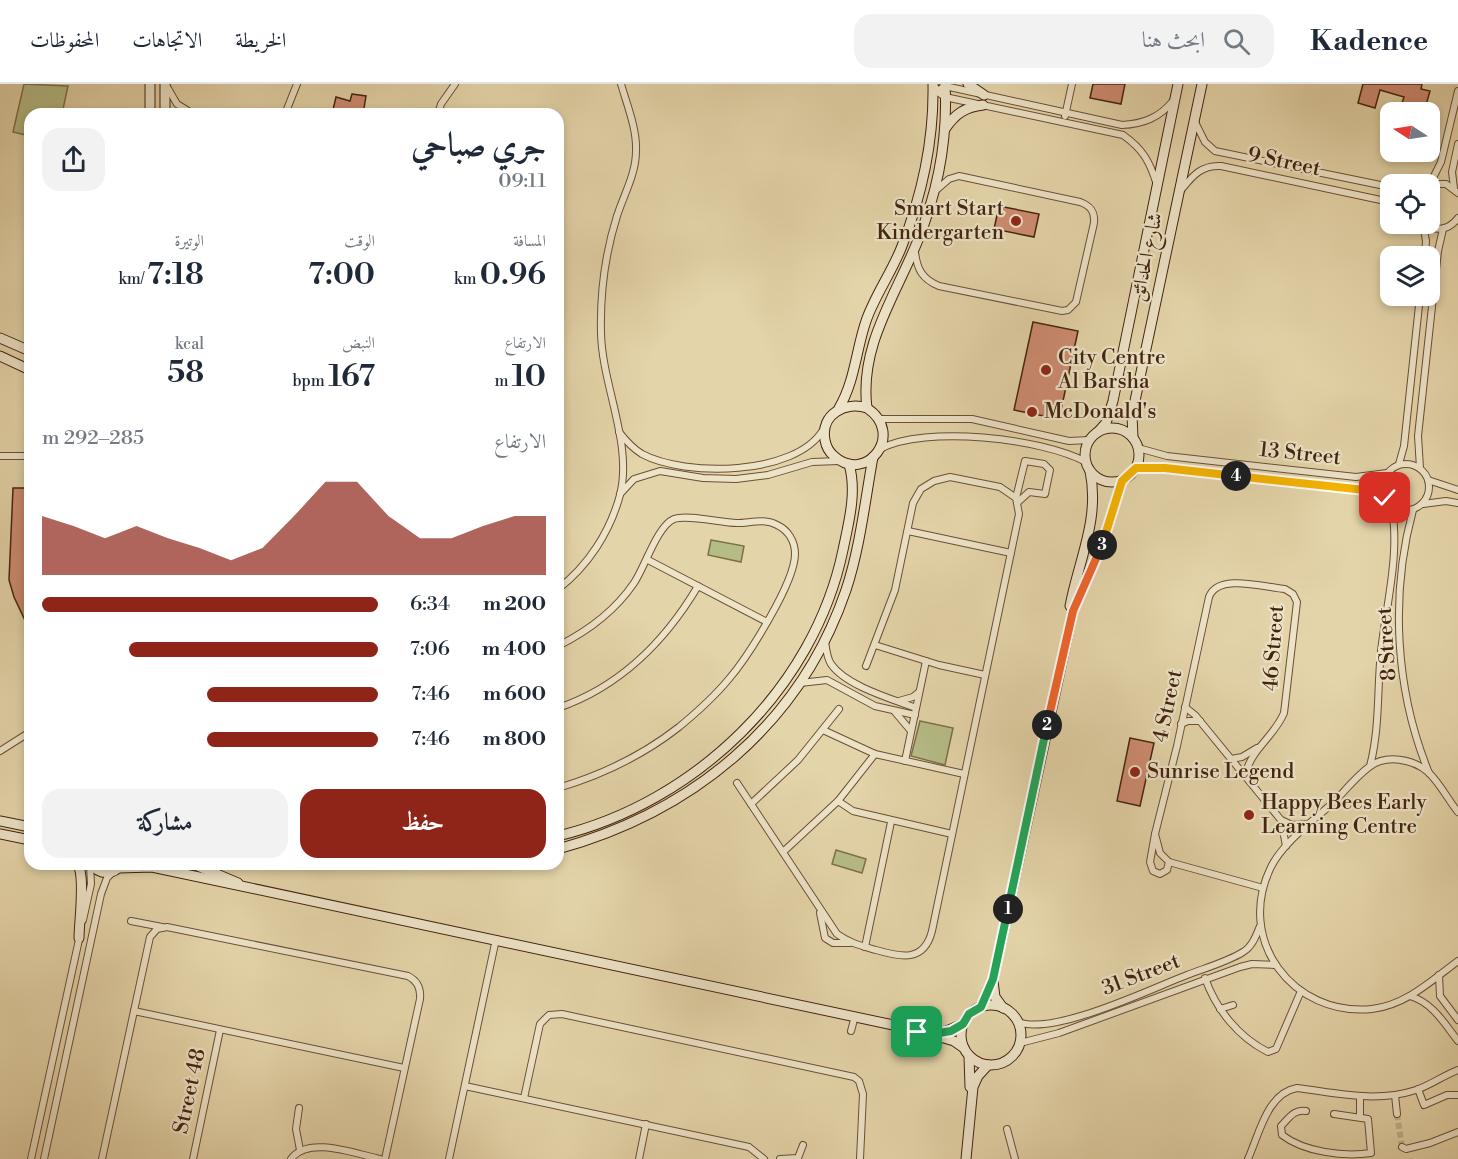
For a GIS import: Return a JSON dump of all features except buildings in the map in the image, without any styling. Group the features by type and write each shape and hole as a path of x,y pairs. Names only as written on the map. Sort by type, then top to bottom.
{"street":[{"path":"150,84 150,108"},
{"path":"165,84 165,108"},
{"path":"165,84 177,104 183,108"},
{"path":"287,108 297,84"},
{"path":"440,108 454,84"},
{"path":"564,584 594,552 606,531 620,495 623,473 622,451 603,365 601,304 609,244 634,168 636,149 621,84"},
{"path":"968,84 984,100"},
{"path":"1064,122 1072,84"},
{"name":"شارع الحدائق","path":"1098,432 1106,423 1113,401 1178,84"},
{"name":"شارع الحدائق","path":"1133,438 1132,415 1202,84"},
{"path":"617,430 634,448 652,458 691,466 726,468 761,464 795,454 813,443 830,416 839,408 852,382 859,342 867,318 902,246 920,190 938,87"},
{"path":"938,87 1064,122 1123,135 1139,146 1150,163 1157,186"},
{"path":"867,408 865,382 871,350 885,310 914,249 934,192 945,129 945,97 938,87"},
{"path":"1434,174 1441,160 1458,91"},
{"path":"1052,110 1061,105 1070,94"},
{"path":"945,97 1052,110 1122,125 1137,124 1152,119 1165,110 1175,98"},
{"path":"945,129 959,112 984,100"},
{"name":"9 Street","path":"1195,122 1205,142 1215,152 1380,185"},
{"path":"1456,191 1452,172 1458,144"},
{"name":"9 Street","path":"1180,192 1198,171 1213,166 1380,200"},
{"path":"914,249 920,272 931,283 939,286 1062,311 1072,307 1076,302 1094,224 1090,207 1080,202 959,176 949,179 934,192"},
{"path":"1440,183 1456,191"},
{"path":"1419,306 1404,446 1399,464 1387,473 1382,486 1385,498 1391,506 1413,510 1422,504 1429,493 1428,480 1420,468 1418,436 1438,251 1443,229 1456,224 1458,218"},
{"path":"0,338 24,349"},
{"path":"10,344 1,357 24,367"},
{"path":"564,847 585,842 640,820 688,794 737,756 760,733 800,683 825,641 843,598 854,562 877,453 883,439 883,429 879,418 867,408 848,405 839,408"},
{"path":"879,418 972,419 1059,439 1089,440"},
{"path":"564,834 611,819 673,787 728,745 787,678 815,630 835,580 853,495 844,462 830,452 824,440 825,427"},
{"path":"981,1007 993,979 1073,611 1103,542 1122,481 1136,468 1138,448 1133,438 1116,428 1098,432 1089,440 1085,452 1094,494 1094,507 1084,556 1071,598 1062,644 1063,651"},
{"path":"620,495 634,480 651,472 672,471 703,478 736,479 768,475 812,462 866,462 877,453 907,438 968,436 992,438 1057,451 1088,466 1104,481 1122,481"},
{"name":"13 Street","path":"1138,448 1167,456 1356,477 1387,473"},
{"path":"0,456 24,456"},
{"path":"819,908 825,938 832,943 853,944 903,957 916,953 927,944 932,931 1019,514 1017,500 1026,460 1044,464 1050,470 1045,494 1027,493 1017,500"},
{"path":"1399,464 1420,468"},
{"name":"13 Street","path":"1136,468 1165,468 1354,488 1385,498"},
{"path":"866,666 895,590 916,496 927,484 942,478 958,478 1000,488 1017,500"},
{"path":"1428,480 1458,490"},
{"path":"1422,504 1446,501 1458,503"},
{"name":"8 Street","path":"1370,766 1375,740 1380,662 1394,541 1391,506"},
{"name":"8 Street","path":"1413,510 1408,533 1398,633 1402,669 1414,729 1430,773"},
{"path":"564,642 596,623 616,605 634,584 660,532 674,519 719,523 762,521 775,523 786,530 794,542 796,555 781,596 767,622 729,679 698,712 643,753 623,764 564,785"},
{"path":"908,531 1011,553"},
{"path":"648,560 767,622"},
{"name":"46 Street","path":"1215,587 1225,583 1285,589 1293,594 1297,609 1285,722 1260,746 1249,762 1245,776"},
{"path":"564,705 587,695 631,667 669,630 698,586"},
{"name":"4 Street","path":"1168,862 1169,866 1164,873 1157,873 1151,869 1155,834 1209,597 1215,587"},
{"path":"825,641 828,658 835,669 860,685 915,711"},
{"path":"875,645 926,661 985,675"},
{"path":"905,761 926,661"},
{"path":"800,683 827,681 882,708 895,712 915,711"},
{"path":"896,701 913,697 920,691"},
{"path":"882,708 885,697"},
{"path":"1185,706 1200,721 1281,820 1292,825 1312,823"},
{"path":"751,804 783,775 839,709"},
{"path":"895,712 911,730"},
{"path":"1181,724 1188,721 1200,721"},
{"path":"823,730 875,754 964,774"},
{"path":"0,752 24,736"},
{"name":"46 Street","path":"1231,759 1242,757 1260,746"},
{"path":"783,852 838,801 875,754"},
{"path":"1457,810 1430,773 1407,761 1382,761 1370,766 1286,846 1271,868 1263,888 1261,926 1265,947 1275,965 1301,990 1333,1006 1373,1009 1392,1004 1410,996 1458,962"},
{"path":"737,783 837,934 853,944"},
{"path":"838,801 854,811 891,822 952,834"},
{"path":"1281,820 1286,846"},
{"path":"0,821 24,826"},
{"path":"865,947 891,822"},
{"path":"0,834 24,839"},
{"path":"1155,834 1160,853 1168,862 1263,888"},
{"path":"79,870 82,877 79,938"},
{"path":"31,1159 91,884 90,870"},
{"path":"44,1159 100,894 107,878 116,870"},
{"path":"166,870 912,1029 951,1039 978,1062 988,1065 1006,1061 1014,1054 1020,1043 1021,1034 1018,1023 995,997 993,979"},
{"path":"210,870 242,886"},
{"path":"131,921 412,978 421,993 385,1159"},
{"name":"31 Street","path":"1018,1023 1037,1026 1077,1017 1163,984 1243,952 1255,938 1261,926"},
{"path":"102,1159 150,937 162,927"},
{"path":"449,1159 496,939"},
{"name":"31 Street","path":"1020,1043 1077,1027 1205,978 1252,964 1275,965"},
{"path":"1439,975 1440,996 1458,1020"},
{"path":"1205,978 1220,1009 1241,1033 1270,1052 1276,1048 1301,990"},
{"path":"1410,996 1419,999 1434,1010 1458,1041"},
{"path":"969,1122 967,1113 971,1070 961,1036 963,1024 969,1014 981,1007 992,1005 1003,1008"},
{"path":"1220,1009 1233,1005"},
{"path":"134,1011 404,1068"},
{"path":"524,1098 540,1024 549,1015 562,1014 854,1077 862,1087 863,1094 860,1159"},
{"path":"851,1030 855,1016"},
{"path":"912,1029 945,1032 963,1024"},
{"name":"Street 48","path":"193,1159 220,1030"},
{"path":"966,1159 975,1081 988,1065"},
{"path":"1248,1159 1272,1105 1282,1093 1297,1088 1360,1097 1395,1095 1418,1089 1457,1069"},
{"path":"465,1086 749,1147 764,1159"},
{"path":"1418,1089 1424,1105 1447,1095 1458,1095"},
{"path":"1395,1095 1397,1114"},
{"path":"1360,1097 1360,1117"},
{"path":"299,1108 296,1130 300,1150"},
{"path":"1306,1111 1299,1110 1292,1114 1281,1126 1282,1135 1313,1148 1342,1153 1371,1152 1369,1121 1366,1118 1334,1114"},
{"path":"639,1159 646,1124"},
{"path":"1007,1129 1015,1159"},
{"path":"1402,1147 1406,1149 1430,1143 1458,1132"},
{"path":"780,1159 798,1158 803,1145"},
{"path":"291,1159 300,1150 314,1146 349,1156 380,1159"}],"green space":[{"path":"24,84 68,86 63,108 24,108 24,135 13,132"},
{"path":"711,540 744,546 741,562 708,555"},
{"path":"920,721 953,728 945,765 911,756"},
{"path":"836,850 866,859 862,873 832,864"}],"tunnel":[{"path":"1397,1114 1402,1147"}],"place":[{"name":"Smart Start Kindergarten","path":"1016,221"},
{"name":"City Centre Al Barsha","path":"1046,370"},
{"name":"McDonald's","path":"1032,412"},
{"name":"Sunrise Legend","path":"1135,772"},
{"name":"Happy Bees Early Learning Centre","path":"1249,815"}],"route":[{"path":"917,1032 912,1029 945,1032 963,1024 969,1014 981,1007 991,986 1073,611 1099,553 1122,481 1136,468 1156,467 1354,488 1385,498"}]}
